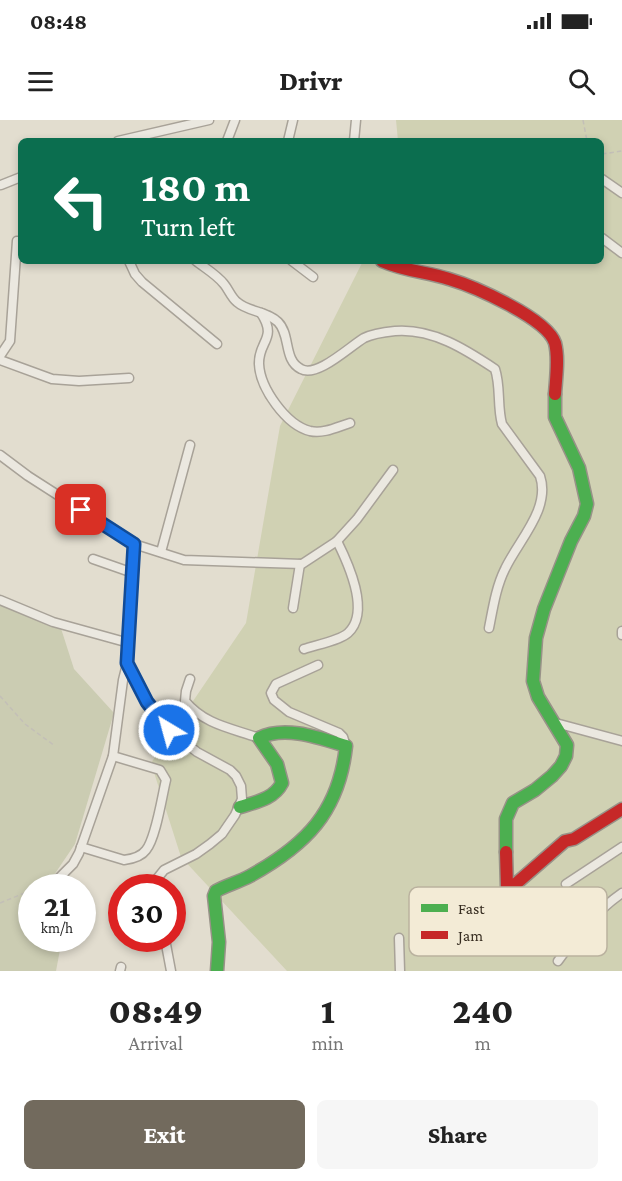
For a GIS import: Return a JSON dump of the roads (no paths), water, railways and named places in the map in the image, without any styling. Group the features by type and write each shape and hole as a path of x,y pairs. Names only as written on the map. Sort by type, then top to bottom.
{"street":[{"path":"129,138 209,120"},
{"path":"228,138 235,120"},
{"path":"289,138 292,120"},
{"path":"354,138 356,120"},
{"path":"159,138 160,130"},
{"path":"1,185 18,178"},
{"path":"604,180 622,193"},
{"path":"604,240 622,253"},
{"path":"0,356 10,341 17,241"},
{"path":"130,264 142,282 216,344"},
{"path":"200,264 218,277 238,304 277,320 283,329 291,361 301,369 310,372 320,368 366,337 398,331 421,333 443,339 472,353 495,369 500,382 499,414 502,424 543,483 539,508 501,578 489,628"},
{"path":"295,264 313,277"},
{"path":"391,264 412,271 442,276 495,297 550,334 554,340 555,417 579,468 587,504 544,609 536,638 533,681 538,697 567,745 566,756 552,776 535,790 517,800 509,810 506,819 507,887"},
{"path":"261,312 268,329 259,362 260,372 267,391 279,409 290,420 309,431 326,431 350,423"},
{"path":"0,360 52,379 80,381 129,378"},
{"path":"160,552 190,445"},
{"path":"0,455 28,476 134,544 184,560 300,564 337,541 357,519 393,470"},
{"path":"304,649 344,636 353,626 358,596 337,541"},
{"path":"63,874 73,864 81,847 112,756 127,663 134,544"},
{"path":"93,559 133,573"},
{"path":"293,608 300,564"},
{"path":"0,600 75,629 129,643"},
{"path":"127,663 147,702 169,730 197,752 230,770 241,786 240,807 222,834 210,844 161,874"},
{"path":"217,971 219,932 214,896 216,891 261,869 290,850 314,830 333,802 343,777 346,746 343,737 339,733 289,712 274,700 271,693 276,684 318,665"},
{"path":"190,679 185,701 192,709 214,724 260,738 280,768 282,781 279,789 266,800 240,807"},
{"path":"552,722 622,741"},
{"path":"260,738 269,733 279,733 331,741 346,746"},
{"path":"81,847 124,860 146,850 152,838 166,780 160,770 112,756"},
{"path":"512,887 565,841 574,839 622,809"},
{"path":"567,884 622,847"},
{"path":"607,903 622,893"},
{"path":"399,938 400,971"},
{"path":"167,952 171,971"},
{"path":"558,961 562,956"}]}
